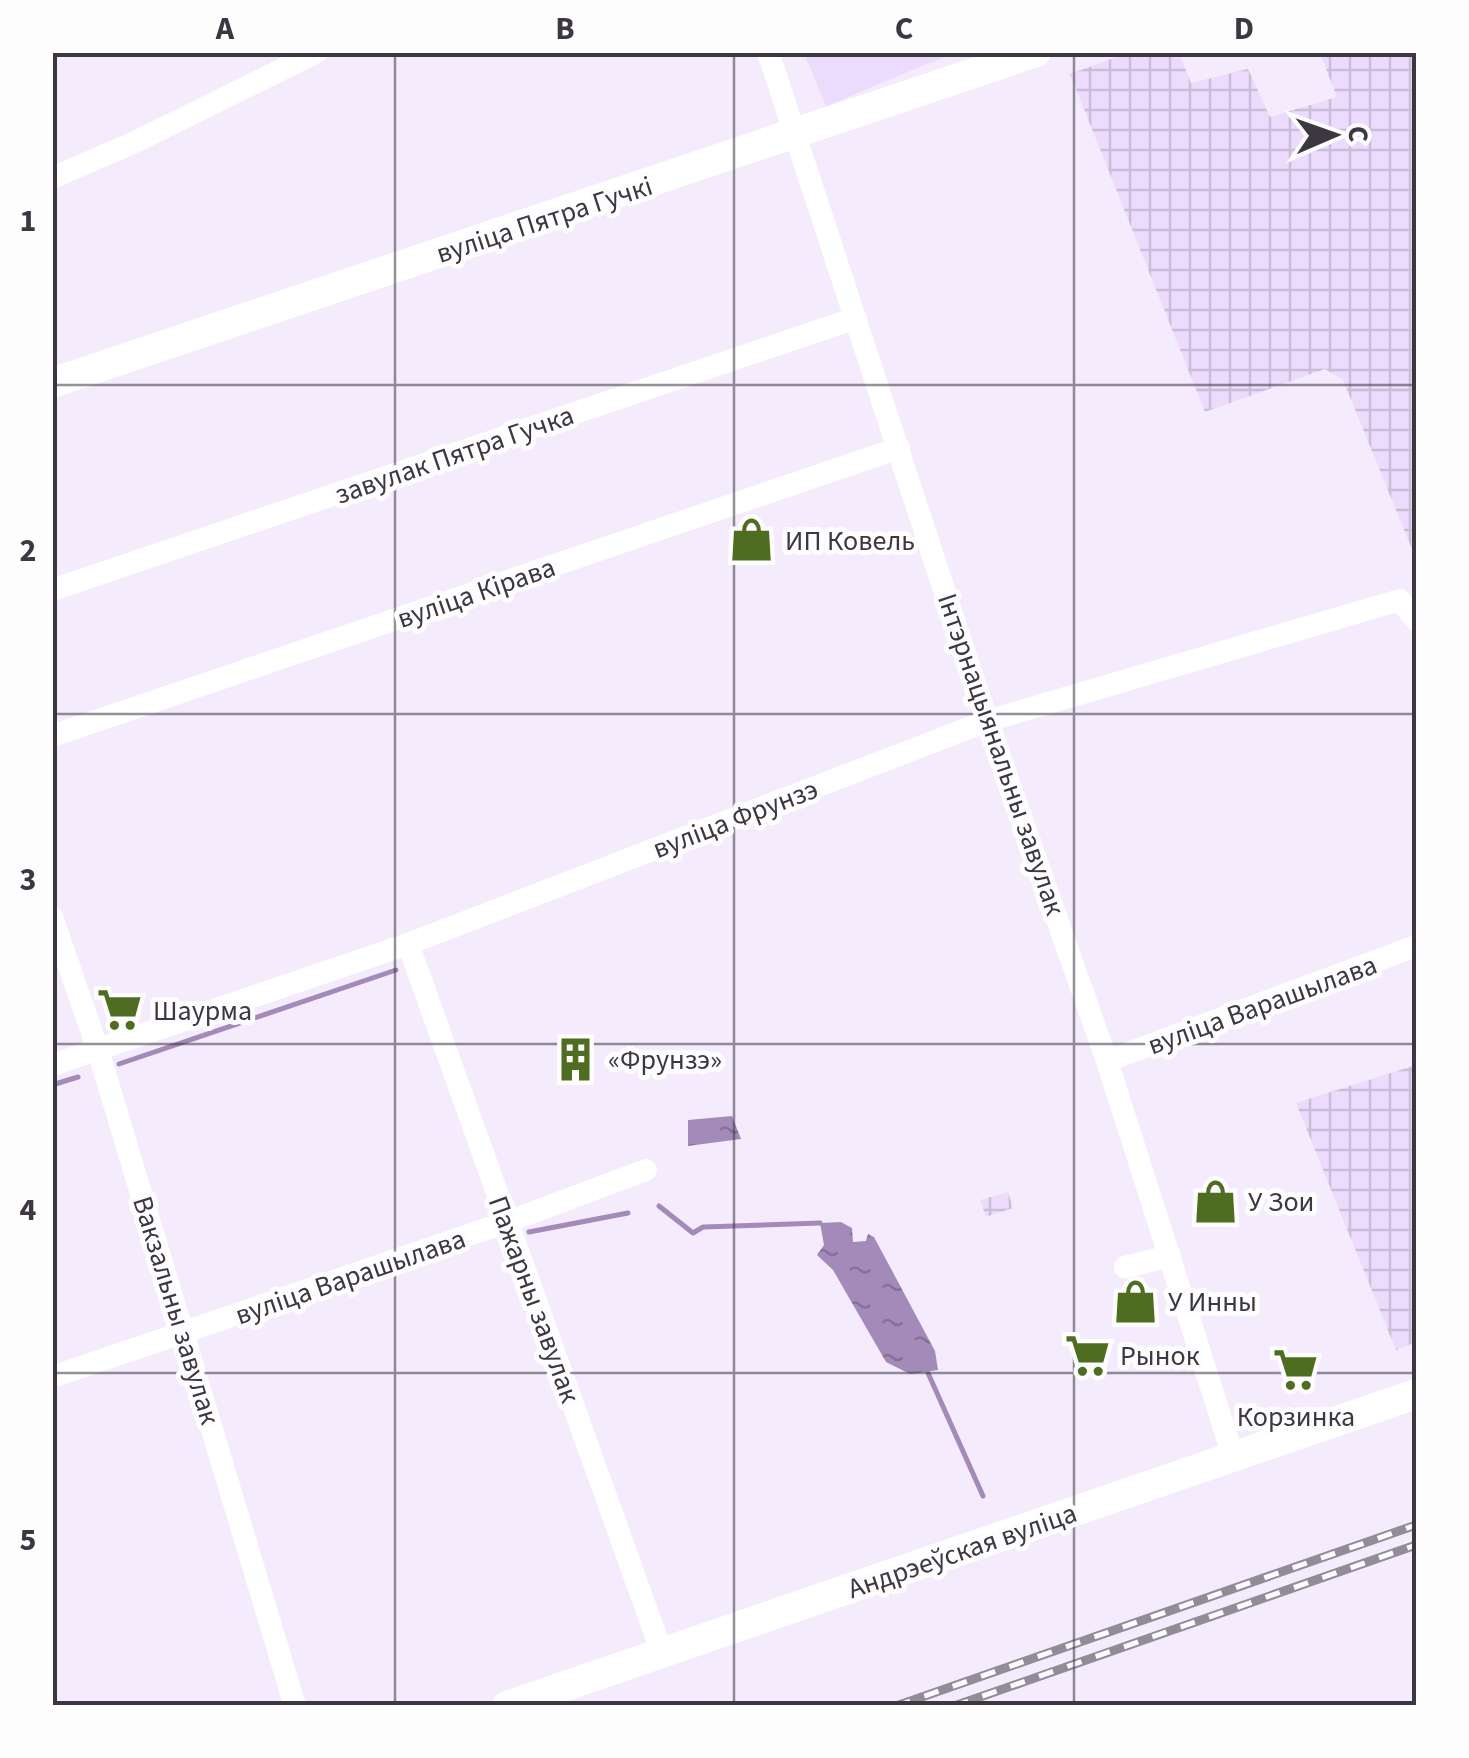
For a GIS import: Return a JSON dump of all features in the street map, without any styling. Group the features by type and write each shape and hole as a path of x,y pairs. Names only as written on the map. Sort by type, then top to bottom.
{"street":[{"path":"52,178 135,142 317,52"},
{"name":"Інтэрнацыянальны завулак","path":"768,52 987,721 1107,1062 1232,1456"},
{"name":"вуліца Пятра Гучкі","path":"52,383 1036,52"},
{"name":"завулак Пятра Гучка","path":"52,590 856,318"},
{"name":"вуліца Кірава","path":"52,736 899,448"},
{"name":"вуліца Фрунзэ","path":"52,1065 408,944 987,721 1400,600 1416,620"},
{"name":"Вакзальны завулак","path":"52,917 98,1050 295,1706"},
{"name":"Пажарны завулак","path":"408,944 662,1653"},
{"name":"вуліца Варашылава","path":"1107,1062 1416,946"},
{"name":"вуліца Варашылава","path":"52,1377 507,1222 646,1170"},
{"path":"1125,1268 1170,1256"},
{"name":"Андрэеўская вуліца","path":"506,1706 1416,1394"}],"shaded area":[{"path":"1130,52 1179,53 1191,83 1248,69 1270,117 1337,97 1320,53 1416,53 1416,559 1343,380 1325,369 1205,412 1070,74"},
{"path":"804,53 954,53 826,106"},
{"path":"1416,1065 1416,1342 1396,1350 1296,1103"},
{"path":"1008,1192 1013,1208 986,1217 980,1200"}],"water":[{"path":"732,1116 741,1139 688,1146 688,1120"},
{"path":"841,1222 852,1228 853,1242 866,1241 868,1234 874,1237 935,1351 938,1370 910,1374 886,1362 833,1270 817,1255 824,1245 820,1223"}],"waterway":[{"path":"119,1064 396,970"},
{"path":"52,1085 78,1077"},
{"path":"659,1206 693,1233 703,1227 820,1223"},
{"path":"529,1232 628,1213"},
{"path":"928,1373 983,1496"}],"railway":[{"path":"896,1706 1416,1525"},
{"path":"954,1706 1416,1545"}],"place":[{"name":"ИП Ковель","path":"752,540"},
{"name":"Шаурма","path":"120,1010"},
{"name":"«Фрунзэ»","path":"575,1059"},
{"name":"У Зои","path":"1215,1201"},
{"name":"У Инны","path":"1135,1301"},
{"name":"Рынок","path":"1087,1355"},
{"name":"Корзинка","path":"1296,1370"}]}
